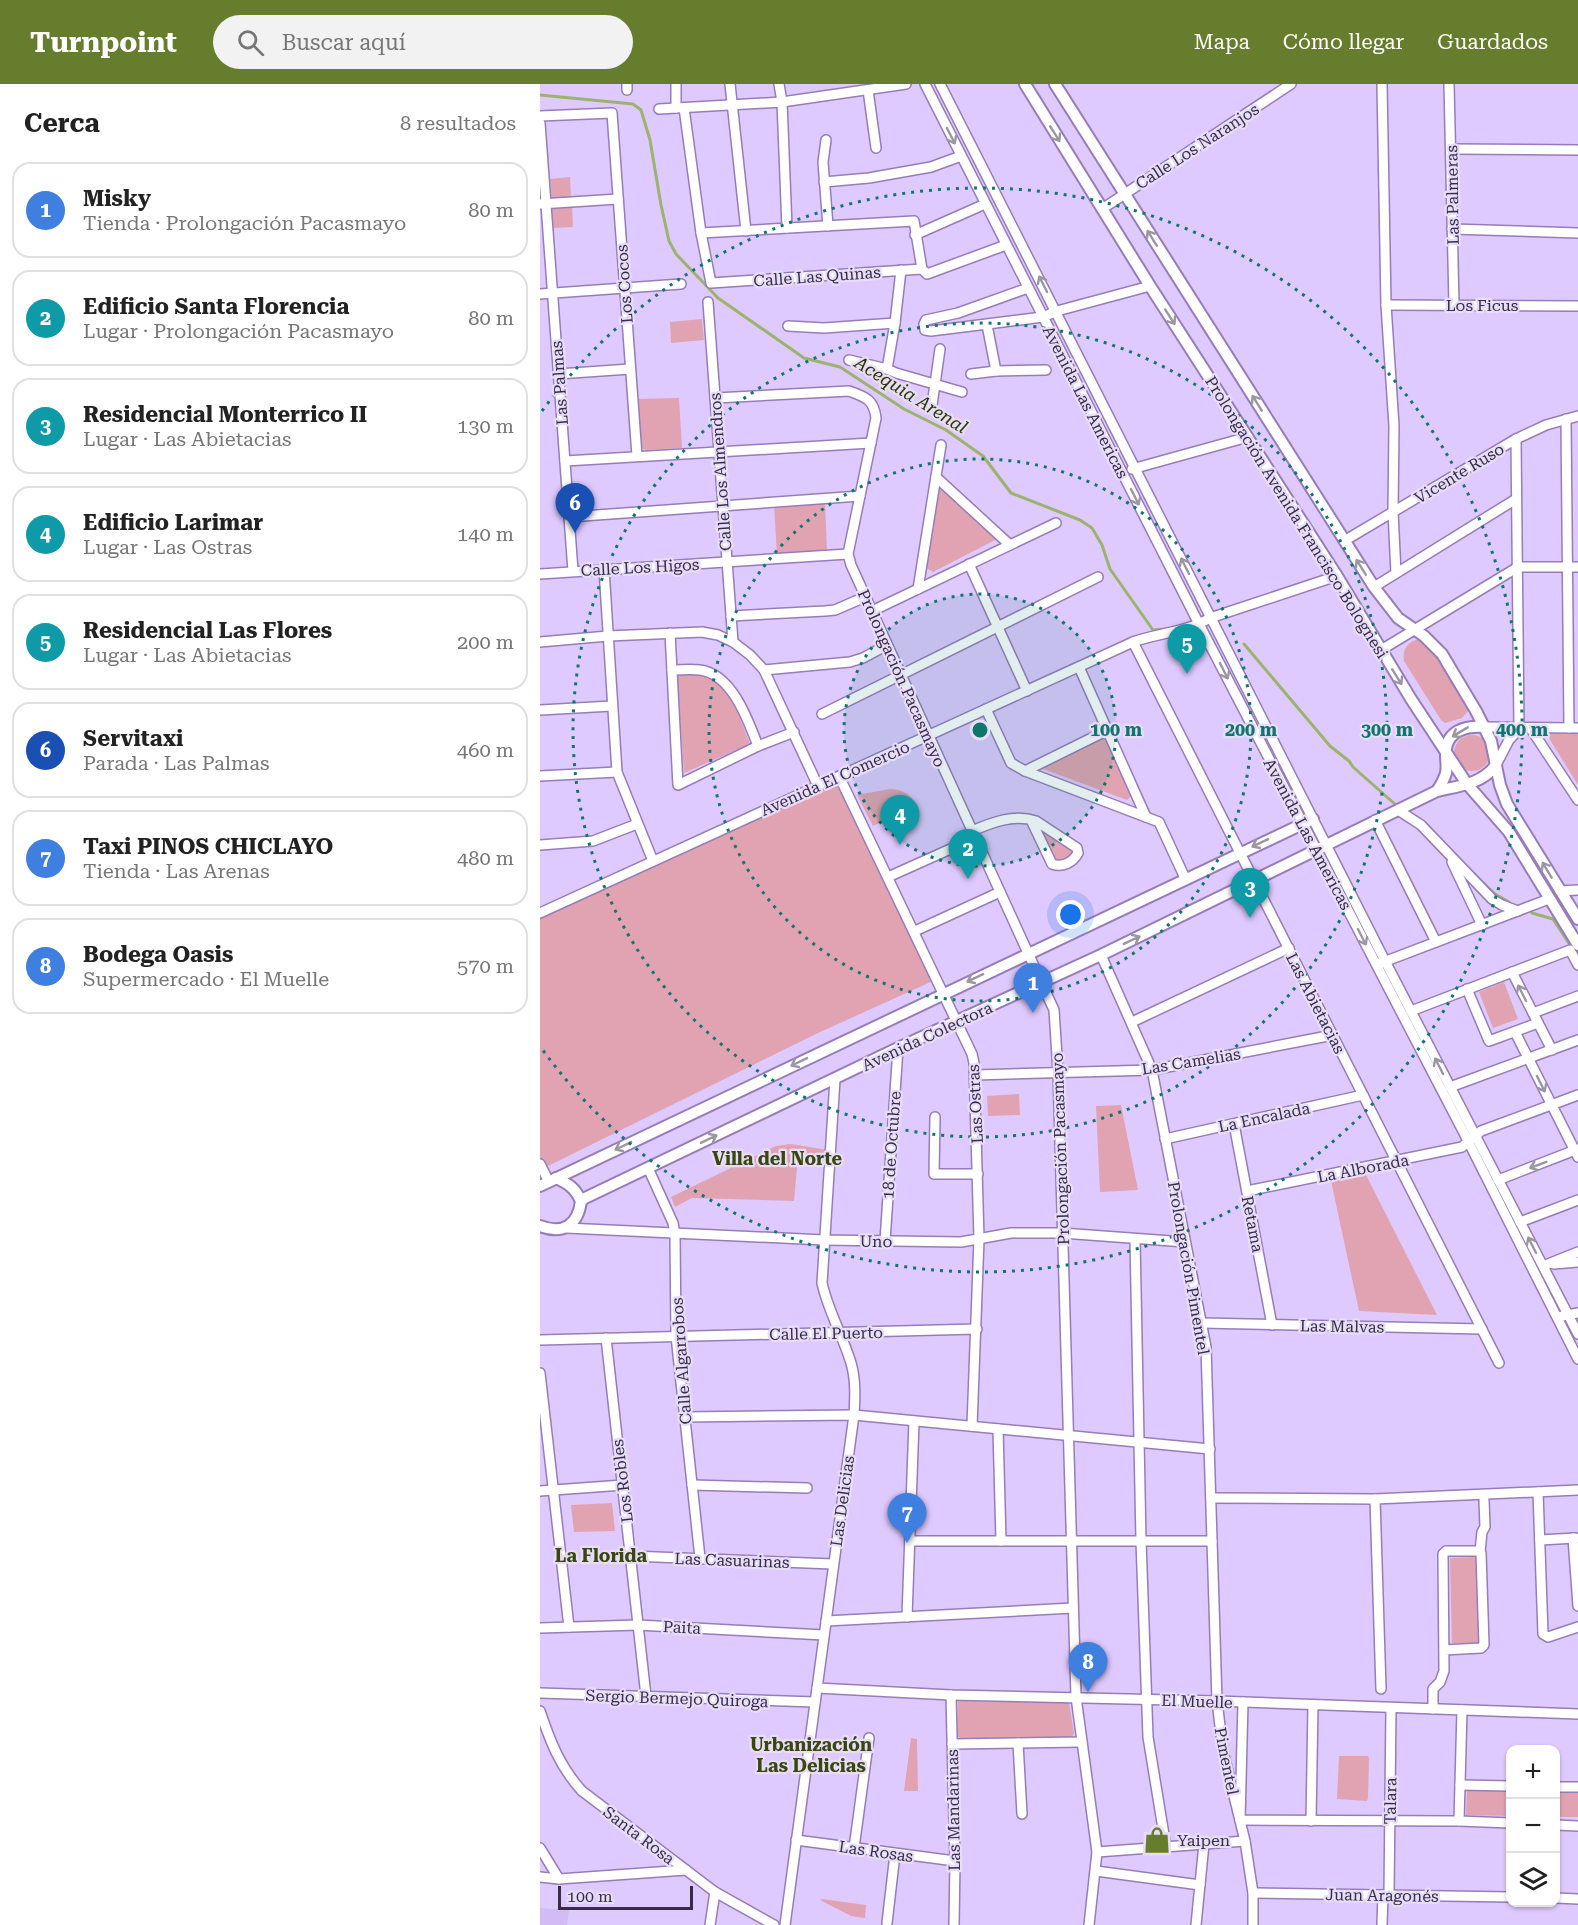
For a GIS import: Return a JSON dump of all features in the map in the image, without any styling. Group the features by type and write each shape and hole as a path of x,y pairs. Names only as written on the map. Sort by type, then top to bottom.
{"main road":[{"name":"Prolongación Avenida Francisco Bolognesi","path":"1024,84 1467,784 1509,832 1549,899 1574,947"},
{"name":"Prolongación Avenida Francisco Bolognesi","path":"1055,84 1374,587 1392,612 1435,644 1442,654 1485,727 1491,741 1500,786 1507,804 1578,919"},
{"path":"1437,791 1446,772 1447,744 1457,732 1471,727 1485,727"},
{"path":"1467,784 1484,778 1496,765"},
{"name":"Avenida Colectora","path":"581,1201 898,1048 1101,955 1375,820 1437,791 1467,784"},
{"name":"Avenida Colectora","path":"548,1182 1307,821"},
{"path":"540,1226 556,1230 566,1227 580,1212 581,1201 569,1184 548,1182"}],"street":[{"path":"676,84 701,233 914,221 922,269"},
{"path":"730,84 746,231"},
{"path":"779,84 782,102 788,228"},
{"path":"659,109 782,102 906,84"},
{"name":"Avenida Las Americas","path":"925,84 1200,624 1321,847 1472,1139 1578,1359"},
{"name":"Avenida Las Americas","path":"940,84 1135,467 1307,821"},
{"name":"Calle Los Naranjos","path":"1102,208 1291,84"},
{"path":"1382,84 1386,305 1394,426 1393,512 1396,573"},
{"name":"Las Palmeras","path":"1449,84 1454,305"},
{"path":"868,90 876,148"},
{"name":"Los Cocos","path":"540,116 612,112 637,456"},
{"name":"Las Palmas","path":"540,123 543,204 573,571"},
{"path":"826,140 823,162 828,226"},
{"path":"1451,149 1578,150"},
{"path":"824,182 869,178 931,167 961,156"},
{"path":"543,204 618,199"},
{"path":"915,235 985,204"},
{"path":"1452,229 1578,233"},
{"name":"Calle Las Quinas","path":"701,233 711,283 922,269 927,274 1006,245"},
{"path":"887,369 901,270"},
{"path":"540,294 681,284"},
{"path":"1028,288 958,313 926,320 924,324 926,331 1043,317 1057,311 1150,286"},
{"name":"Calle Los Almendros","path":"708,302 733,642"},
{"name":"Los Ficus","path":"1386,305 1578,306"},
{"path":"788,326 824,328 895,323"},
{"path":"987,325 996,371"},
{"path":"932,405 940,349"},
{"path":"849,360 962,392"},
{"path":"558,374 630,369"},
{"path":"971,374 1046,370"},
{"path":"715,398 849,391 864,396 874,406 876,418 848,554"},
{"name":"Vicente Ruso","path":"1344,541 1516,440 1546,425 1578,416"},
{"path":"1485,727 1574,728 1566,567 1566,419"},
{"path":"1123,473 1135,467 1248,437"},
{"path":"1496,765 1509,740 1519,729 1516,440"},
{"path":"565,462 871,442"},
{"path":"918,589 942,445"},
{"path":"936,477 1010,544"},
{"path":"569,517 860,496"},
{"path":"1374,587 1516,500"},
{"path":"872,611 1056,523"},
{"name":"Calle Los Higos","path":"540,573 848,554"},
{"name":"Prolongación Pacasmayo","path":"848,554 865,597 1054,1010 1058,1072 1076,1697 1097,1852 1089,1925"},
{"path":"969,564 1027,691"},
{"path":"1381,650 1518,567 1578,567"},
{"path":"604,569 616,772 653,861"},
{"name":"Avenida El Comercio","path":"540,913 1133,642 1200,624 1210,618 1337,576"},
{"path":"822,714 1098,578"},
{"path":"731,616 835,610 865,597"},
{"path":"540,642 702,632 718,635 733,642 764,670 818,786"},
{"path":"670,633 678,785 758,746 794,732"},
{"name":"Las Abietacias","path":"1133,642 1499,1363"},
{"path":"764,670 850,662 887,645"},
{"path":"1079,667 1146,817"},
{"path":"672,670 701,670 718,676 733,692 758,746"},
{"path":"540,710 612,705"},
{"path":"986,709 1011,763 1025,771 1158,822 1185,878"},
{"path":"1531,729 1578,800"},
{"path":"1025,771 1108,730"},
{"path":"540,777 616,772"},
{"name":"Las Ostras","path":"839,776 972,1054 975,1075 979,1239 972,1426"},
{"path":"1398,810 1421,825 1492,898 1518,911"},
{"path":"888,877 974,835 996,820 1031,820 1046,826 1077,848 1078,853 1074,860 1058,866 1052,864 1031,820"},
{"path":"1375,820 1436,942"},
{"path":"540,845 593,842 637,824"},
{"path":"1448,854 1482,925"},
{"path":"1560,891 1578,890"},
{"path":"915,931 1000,891"},
{"path":"1381,963 1549,899"},
{"path":"1411,1011 1574,947 1578,965"},
{"path":"1132,1022 1289,948"},
{"name":"Prolongación Pimentel","path":"1101,955 1152,1070 1202,1323 1206,1357 1210,1449 1216,1701"},
{"name":"Avenida Las Americas","path":"1381,963 1411,1011 1450,1087 1472,1139 1498,1180 1578,1334"},
{"path":"1512,972 1552,1050"},
{"path":"1467,989 1489,1041 1538,1023"},
{"path":"1533,1013 1578,996"},
{"path":"1498,1180 1577,1152 1515,1032"},
{"name":"Las Camelias","path":"975,1075 1152,1070 1333,1035"},
{"path":"1450,1087 1578,1040"},
{"name":"18 de Octubre","path":"885,1242 898,1048"},
{"name":"Las Delicias","path":"785,1925 856,1394 851,1364 822,1283 834,1079"},
{"name":"La Encalada","path":"1165,1139 1363,1095"},
{"name":"La Alborada","path":"1246,1191 1397,1162 1461,1147 1481,1131 1578,1095"},
{"path":"935,1117 934,1174 978,1174"},
{"name":"Retama","path":"1234,1124 1272,1325"},
{"path":"540,1164 548,1182"},
{"name":"Calle Algarrobos","path":"648,1168 673,1223 675,1234 676,1336 700,1558"},
{"path":"1520,1222 1578,1200"},
{"name":"Uno","path":"566,1227 675,1234 885,1242 961,1242 1011,1233 1062,1233 1185,1242"},
{"path":"1135,1239 1141,1541 1148,1737 1166,1847"},
{"path":"1543,1266 1578,1252"},
{"path":"1543,1266 1578,1262"},
{"path":"1557,1317 1578,1313"},
{"name":"Las Malvas","path":"1202,1323 1482,1329"},
{"name":"Calle El Puerto","path":"676,1336 977,1329"},
{"path":"540,1340 676,1336"},
{"name":"Los Robles","path":"606,1338 646,1696"},
{"path":"540,1373 568,1627"},
{"path":"685,1417 854,1415 1210,1449"},
{"path":"907,1617 914,1421"},
{"path":"998,1429 1001,1541"},
{"path":"540,1491 622,1485"},
{"path":"692,1485 807,1488"},
{"path":"1211,1498 1375,1499 1578,1490"},
{"path":"1538,1492 1543,1634 1548,1637 1578,1627"},
{"path":"1375,1499 1381,1689"},
{"path":"1444,1650 1481,1648 1484,1645 1480,1552 1482,1532 1485,1527 1484,1500"},
{"path":"1540,1540 1575,1538 1578,1606"},
{"path":"910,1542 1212,1541"},
{"path":"1432,1709 1432,1689 1440,1682 1444,1671 1443,1554 1446,1551 1480,1552"},
{"name":"Las Casuarinas","path":"631,1556 833,1564"},
{"path":"826,1621 1074,1608"},
{"name":"Paita","path":"540,1628 638,1625 824,1635"},
{"name":"El Muelle","path":"817,1688 951,1695 1216,1701 1578,1714"},
{"name":"Sergio Bermejo Quiroga","path":"540,1693 815,1702"},
{"name":"Las Mandarinas","path":"951,1695 955,1861 954,1925"},
{"name":"Pimentel","path":"1216,1701 1222,1751 1245,1841 1253,1893 1253,1925"},
{"name":"Pimentel","path":"1240,1820 1243,1702"},
{"path":"1311,1821 1313,1705"},
{"name":"Talara","path":"1382,1925 1386,1895 1391,1708"},
{"path":"1459,1821 1462,1710"},
{"name":"Santa Rosa","path":"540,1711 556,1755 572,1780 598,1803 714,1892 774,1925"},
{"path":"854,1848 869,1738"},
{"path":"952,1744 1083,1742"},
{"path":"1018,1743 1022,1814"},
{"path":"1460,1785 1506,1786"},
{"path":"1560,1787 1578,1787"},
{"path":"1240,1820 1506,1823"},
{"path":"1560,1825 1578,1826"},
{"name":"Las Rosas","path":"796,1840 955,1861"},
{"path":"1097,1852 1245,1841"},
{"path":"1196,1925 1204,1844"},
{"path":"540,1848 559,1879"},
{"path":"650,1872 661,1858 661,1852"},
{"path":"887,1923 895,1854"},
{"path":"540,1877 559,1879 686,1870"},
{"path":"1096,1871 1200,1885"},
{"path":"710,1925 714,1892"},
{"name":"Juan Aragonés","path":"1253,1893 1506,1897"},
{"path":"1560,1898 1578,1899"}],"shaded area":[{"path":"570,177 571,199 552,200 550,179"},
{"path":"572,205 573,227 553,228 552,206"},
{"path":"702,319 704,340 671,343 670,322"},
{"path":"679,398 682,448 645,450 640,446 638,399"},
{"path":"943,489 999,538 933,572 925,567 939,490"},
{"path":"825,501 827,551 777,554 774,505"},
{"path":"1416,640 1422,640 1428,644 1467,706 1468,711 1462,718 1445,723 1441,720 1404,661 1406,648"},
{"path":"677,674 700,674 711,677 719,684 733,702 750,744 684,773"},
{"path":"1549,732 1578,732 1578,785 1547,735"},
{"path":"1472,735 1485,740 1490,753 1485,766 1472,771 1459,766 1454,753 1459,740"},
{"path":"1104,737 1132,795 1127,800 1043,769 1043,766"},
{"path":"838,780 935,980 818,1033 544,1168 540,1158 540,919"},
{"path":"890,789 906,793 916,805 873,826 857,795"},
{"path":"1042,826 1073,849 1070,859 1054,863 1038,829"},
{"path":"1504,982 1518,1019 1493,1028 1479,992"},
{"path":"1019,1094 1020,1115 988,1116 987,1096"},
{"path":"1121,1105 1138,1190 1100,1192 1096,1106"},
{"path":"791,1144 828,1150 827,1159 798,1156 794,1201 692,1198 675,1207 671,1197 776,1146"},
{"path":"1364,1171 1437,1315 1359,1311 1331,1181"},
{"path":"612,1503 615,1531 574,1532 571,1505"},
{"path":"1477,1557 1479,1643 1452,1643 1450,1558"},
{"path":"958,1701 1069,1703 1074,1733 1072,1737 962,1739 957,1736"},
{"path":"911,1738 917,1739 918,1791 904,1791"},
{"path":"1339,1756 1368,1756 1367,1801 1337,1799"},
{"path":"1467,1789 1506,1790 1506,1816 1466,1815"},
{"path":"1560,1791 1578,1791 1578,1817 1560,1817"},
{"path":"820,1900 866,1905 865,1918 851,1916"},
{"path":"540,1908 569,1910 567,1925 540,1925"}],"waterway":[{"name":"Acequia Arenal","path":"540,95 633,104 641,110 650,140 669,241 676,254 718,298 804,358 840,367 904,409 946,430 983,456 1011,493 1080,520 1092,528 1102,545 1110,569 1153,630 1166,629"},
{"name":"Acequia Arenal","path":"1244,644 1330,746 1396,805"},
{"name":"Acequia Arenal","path":"1473,873 1495,894 1509,902"},
{"name":"Acequia Arenal","path":"1532,913 1553,919 1572,948"}],"place":[{"name":"Servitaxi","path":"575,533"},
{"name":"Residencial Las Flores","path":"1187,674"},
{"name":"Edificio Larimar","path":"900,845"},
{"name":"Edificio Santa Florencia","path":"968,879"},
{"name":"Residencial Monterrico II","path":"1250,918"},
{"name":"Misky","path":"1033,1013"},
{"name":"Taxi PINOS CHICLAYO","path":"907,1543"},
{"name":"Bodega Oasis","path":"1088,1692"},
{"name":"Yaipen","path":"1157,1840"}],"district":[{"name":"Villa del Norte","path":"777,1159"},
{"name":"La Florida","path":"601,1556"},
{"name":"Urbanización Las Delicias","path":"811,1755"}]}
